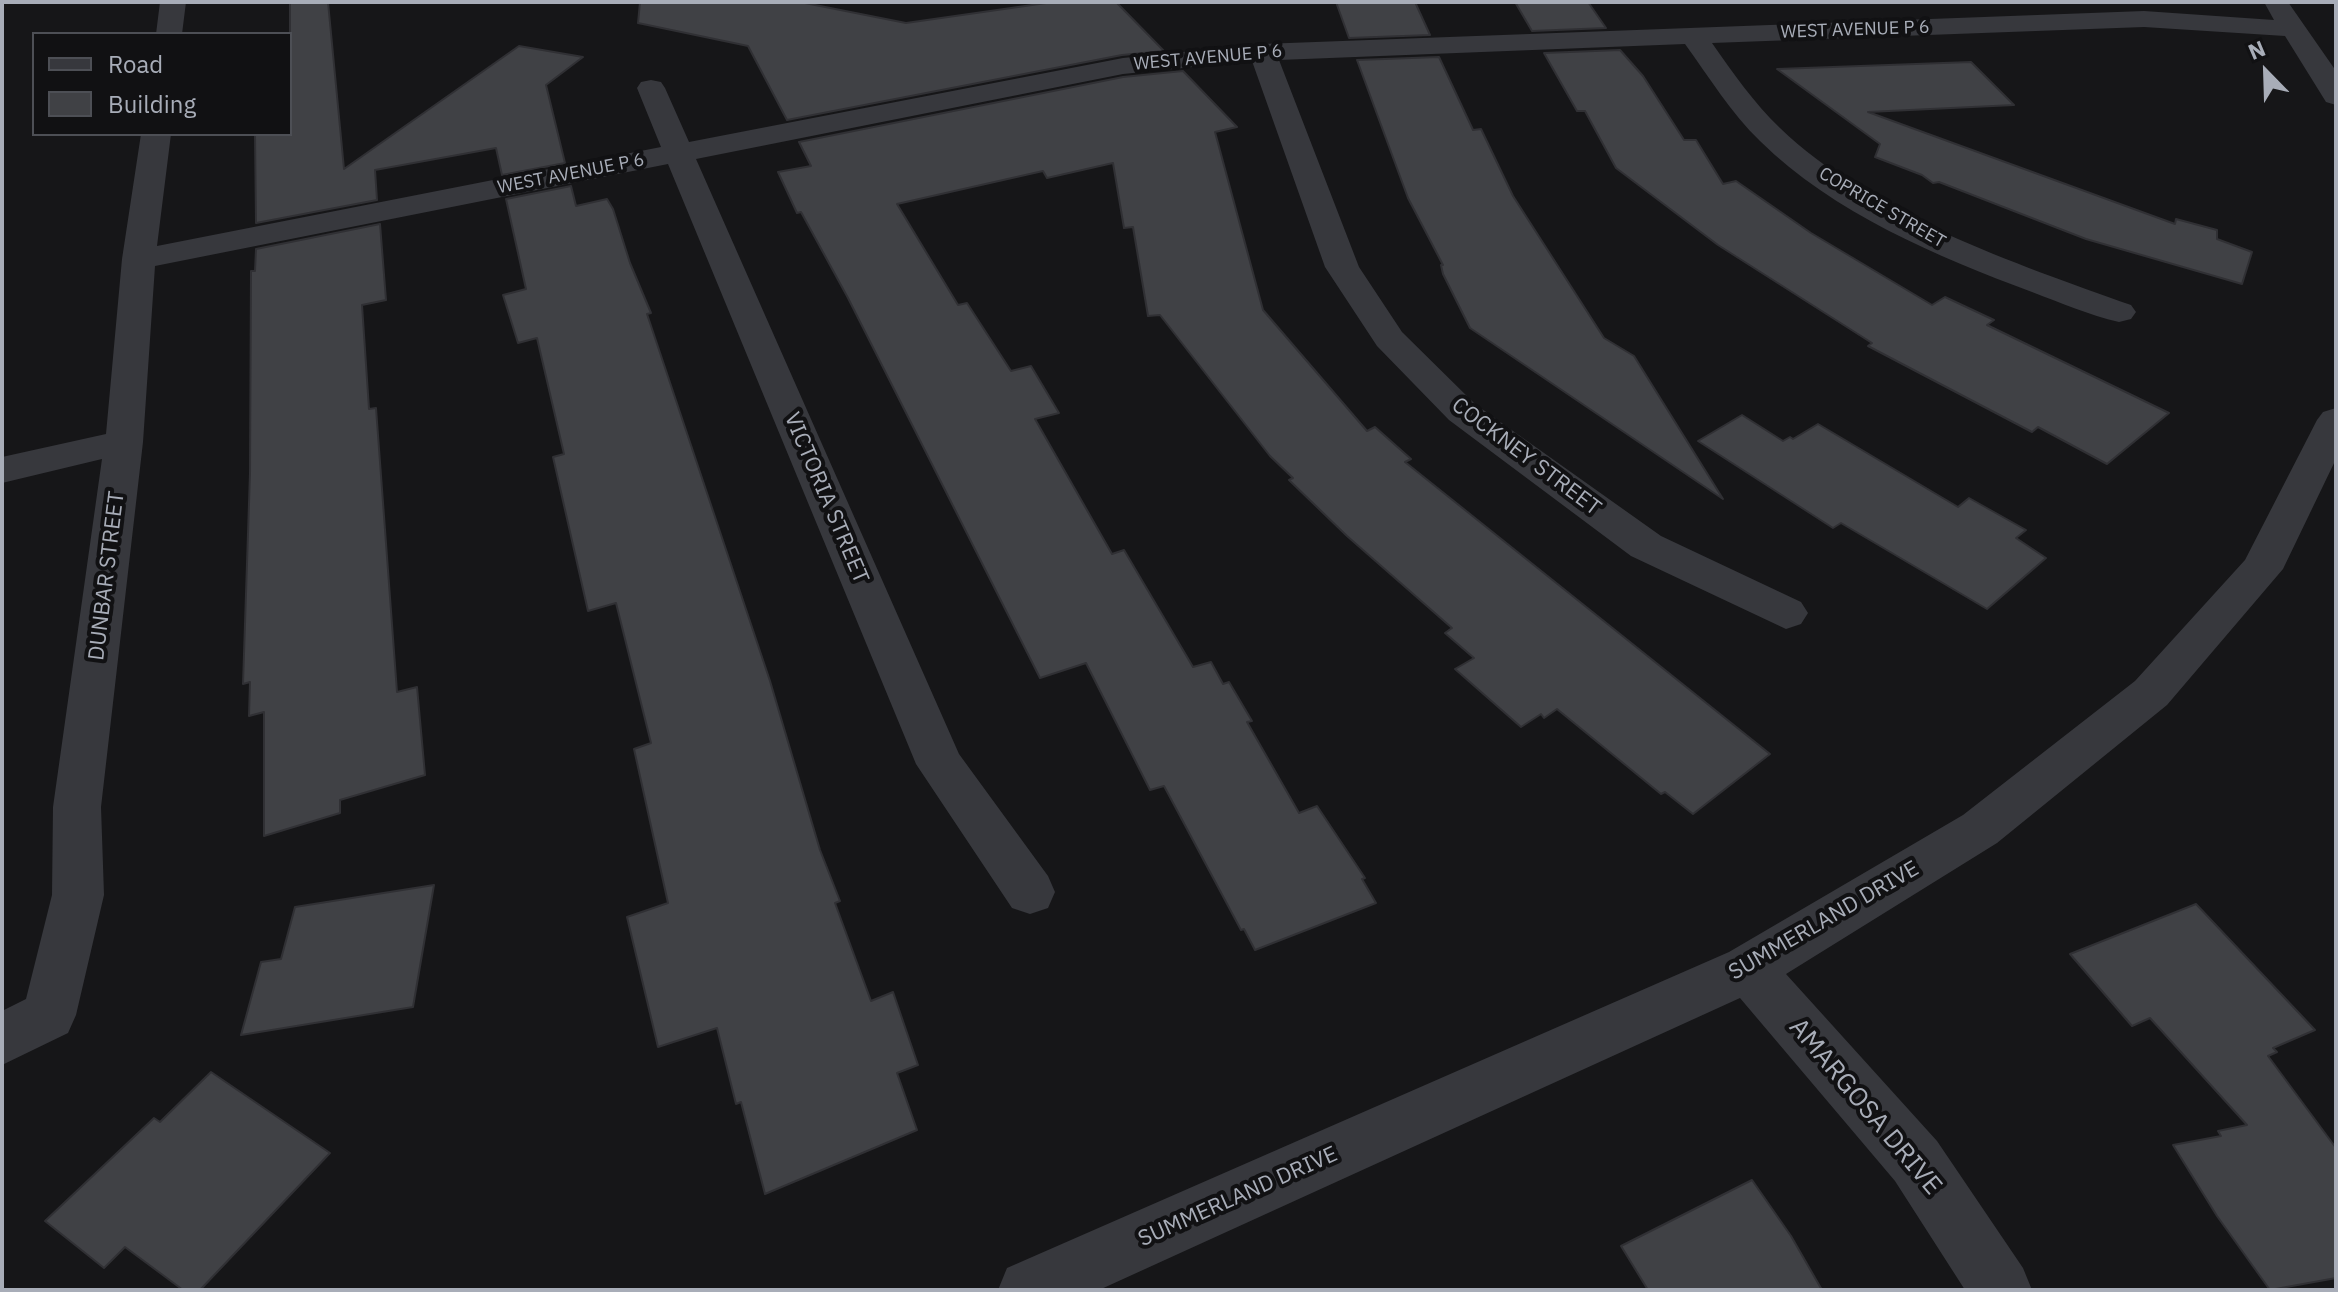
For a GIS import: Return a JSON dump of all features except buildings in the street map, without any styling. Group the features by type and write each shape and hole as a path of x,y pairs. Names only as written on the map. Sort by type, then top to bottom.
{"street":[{"path":"169,32 173,2"},
{"path":"2275,2 2336,96"},
{"name":"WEST AVENUE P 6","path":"139,259 1123,66 1262,52 2144,19 2294,29"},
{"name":"COPRICE STREET","path":"1693,36 1745,106 1784,148 1850,192 1941,244 2009,274 2119,312"},
{"name":"COCKNEY STREET","path":"1262,52 1342,267 1389,339 1462,412 1646,546 1786,613"},
{"name":"VICTORIA STREET","path":"651,88 940,764 1030,892"},
{"name":"DUNBAR STREET","path":"2,1039 49,1015 78,895 77,807 124,442 139,259 156,136"},
{"name":"SUMMERLAND DRIVE","path":"1029,1290 1748,969 1980,829 2151,693 2262,569 2336,420"},
{"path":"2,470 124,442"},
{"name":"AMARGOSA DRIVE","path":"1748,969 1916,1161 2001,1290"}]}
